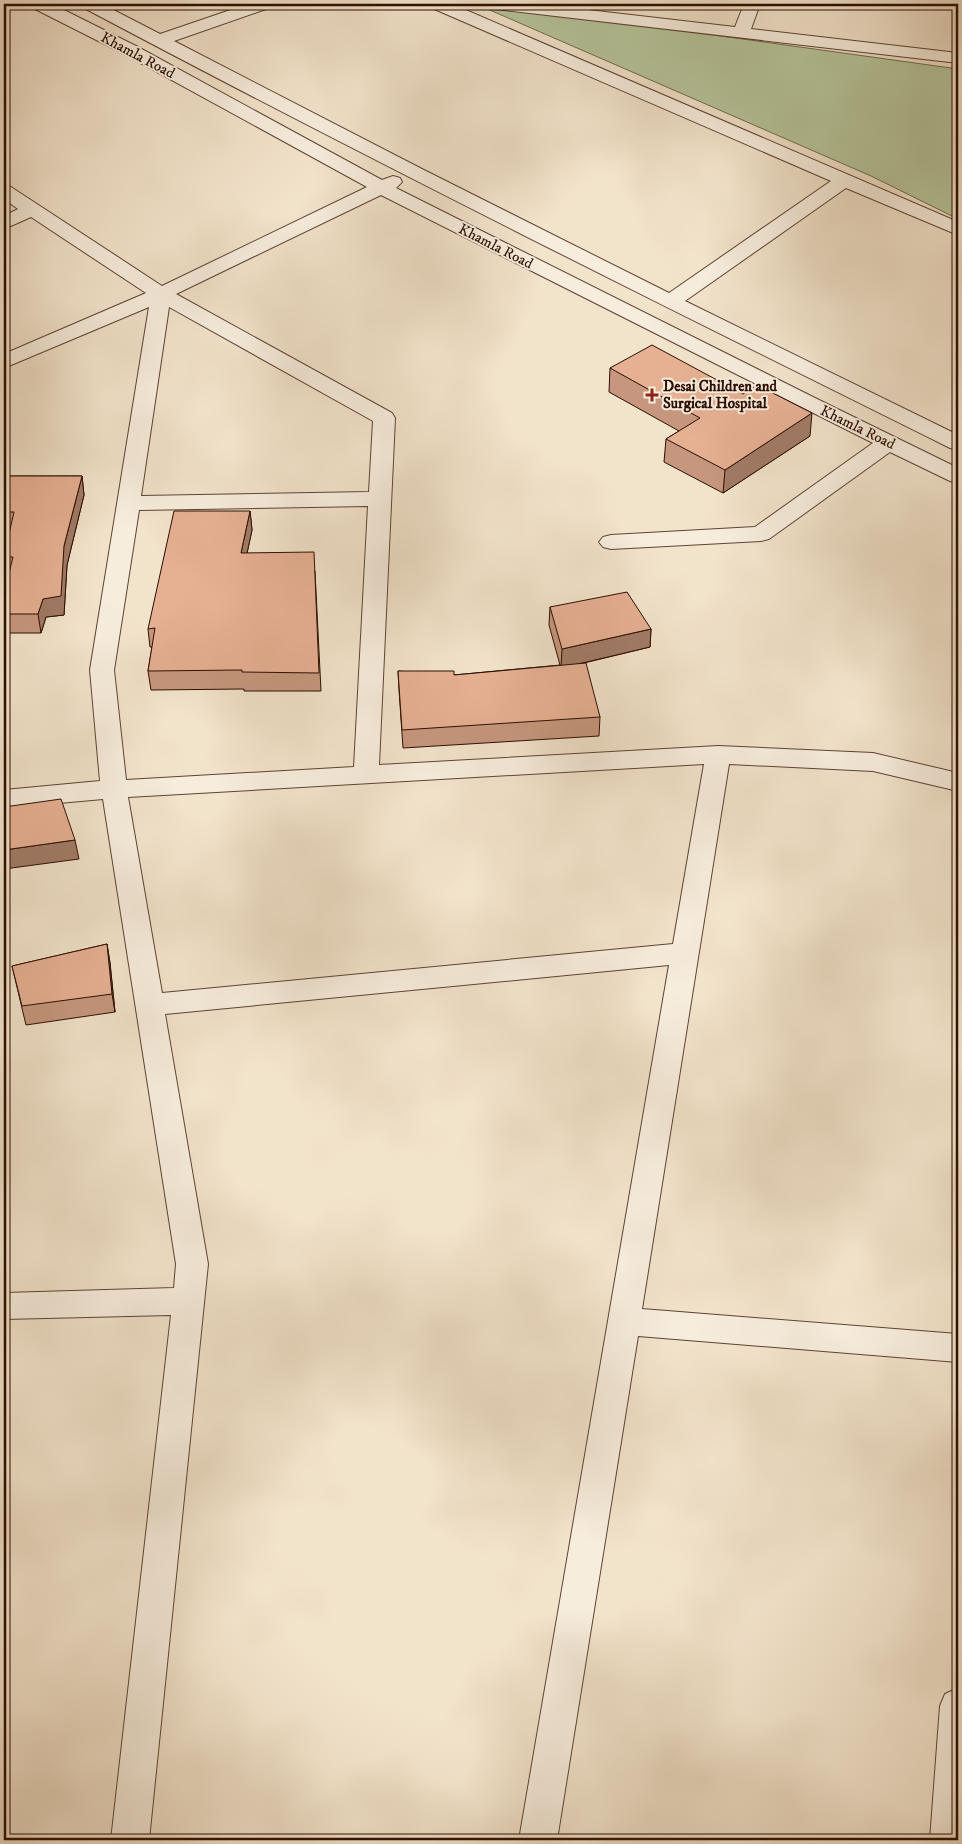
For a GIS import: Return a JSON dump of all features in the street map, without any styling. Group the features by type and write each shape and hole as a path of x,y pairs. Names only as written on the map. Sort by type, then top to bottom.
{"street":[{"name":"Khamla Road","path":"40,4 132,51 382,188 805,402 958,476"},
{"name":"Khamla Road","path":"90,4 414,172 958,443"},
{"path":"161,40 263,4"},
{"path":"438,4 958,229"},
{"path":"495,4 958,58"},
{"path":"741,33 752,4"},
{"path":"4,362 161,294 414,172"},
{"path":"671,301 845,180"},
{"path":"4,191 161,294 384,418 366,775"},
{"path":"4,223 32,209"},
{"path":"130,1840 192,1264 114,789 102,670 161,294"},
{"path":"611,542 761,534 889,442"},
{"path":"129,502 380,499"},
{"path":"538,1840 718,755"},
{"path":"4,799 114,789 718,755 873,762 958,782"},
{"path":"150,1005 685,953"},
{"path":"4,1306 188,1301"},
{"path":"624,1321 958,1348"},
{"path":"948,1840 958,1706"}],"green space":[{"path":"476,4 491,4 958,69 958,219 871,176"}],"building":[{"path":"652,345 743,394 757,385 812,413 725,470 666,439 700,418 610,368"},
{"path":"4,476 82,476 64,546 61,596 43,599 38,614 4,614 4,593 13,557 4,557 4,555 14,512 4,512"},
{"path":"174,511 250,511 241,553 314,552 319,673 242,672 242,670 148,671 155,628 148,629"},
{"path":"627,592 651,629 562,649 550,607"},
{"path":"586,663 600,717 402,730 398,671 454,671 454,675"},
{"path":"61,799 75,840 4,850 4,807"},
{"path":"107,944 112,994 22,1006 12,966"}],"place":[{"name":"Desai Children and Surgical Hospital","path":"652,395"}]}
